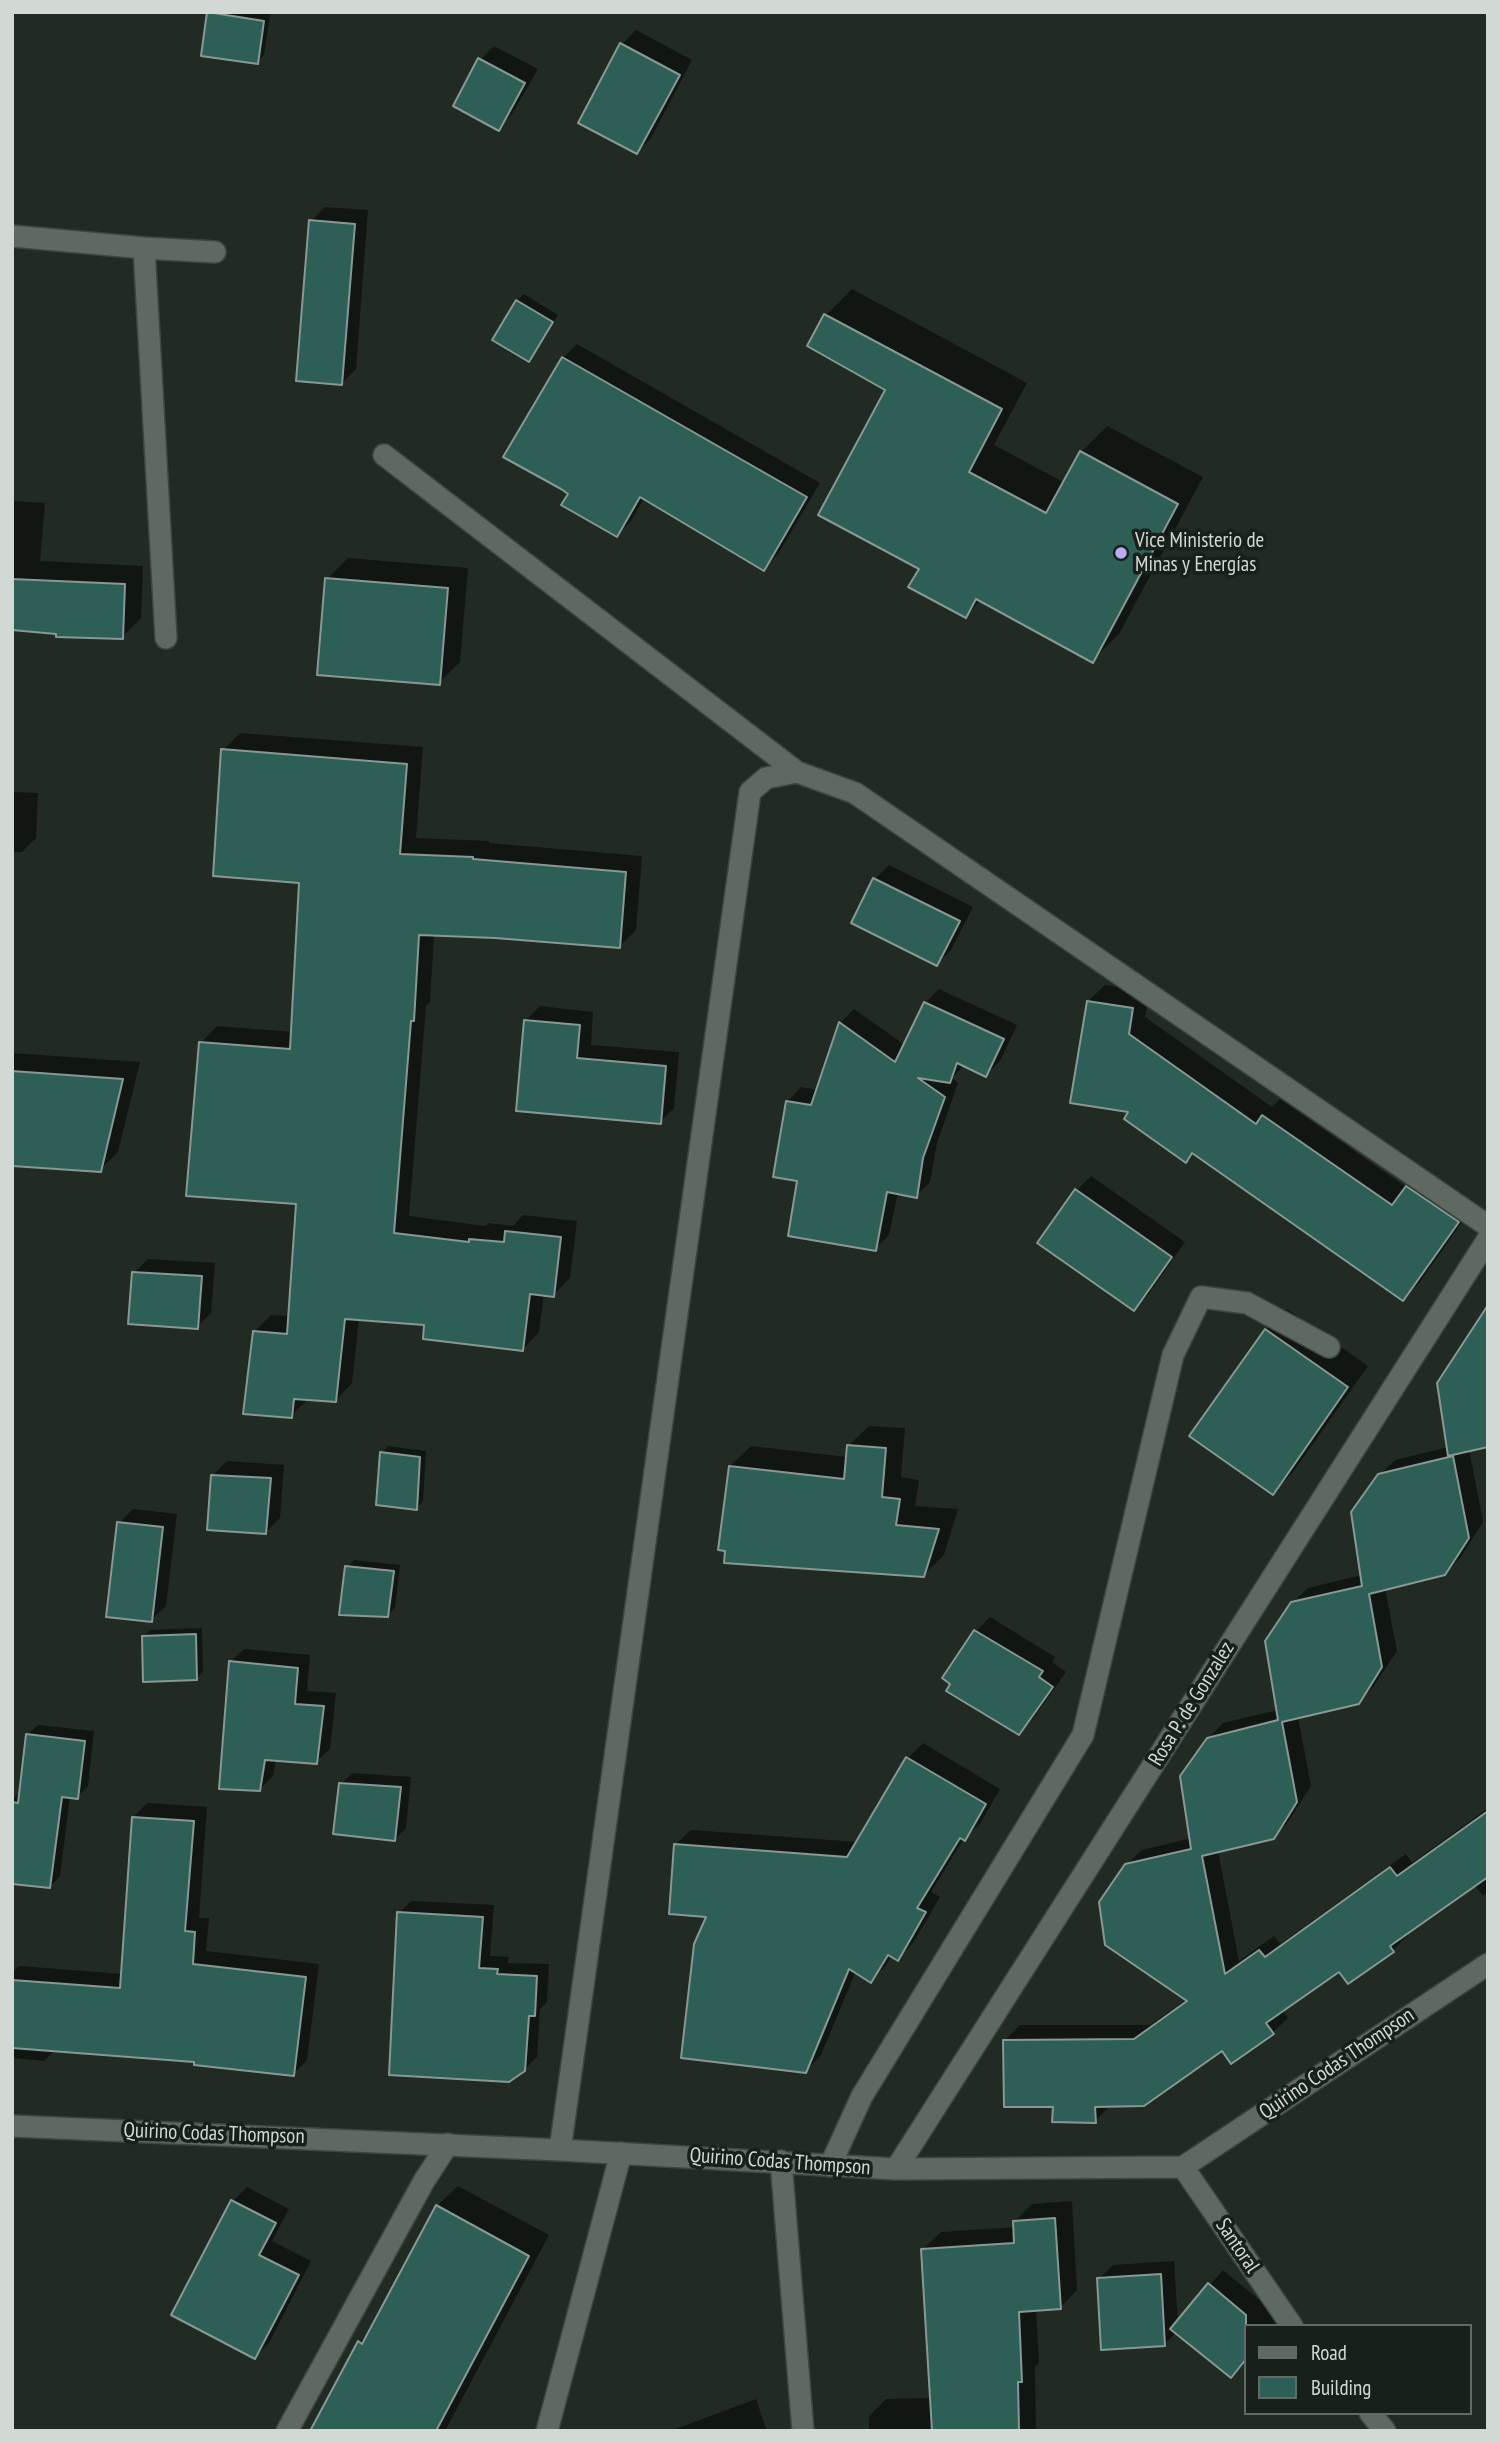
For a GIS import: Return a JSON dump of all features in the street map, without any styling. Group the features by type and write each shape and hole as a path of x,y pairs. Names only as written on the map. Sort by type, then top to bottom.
{"street":[{"path":"12,236 144,248 215,251"},
{"path":"144,248 166,638"},
{"path":"384,455 797,772 855,793 1488,1226"},
{"path":"560,2150 750,792 766,778 797,772"},
{"name":"Rosa P. de Gonzalez","path":"896,2169 1488,1239"},
{"path":"830,2166 862,2096 1083,1735 1173,1355 1201,1297 1247,1303 1329,1347"},
{"name":"Quirino Codas Thompson","path":"12,2126 447,2144 896,2169 1183,2167 1488,1964"},
{"path":"287,2431 447,2144"},
{"path":"547,2431 621,2153"},
{"path":"781,2161 803,2431"},
{"name":"Santoral","path":"1183,2167 1291,2324"},
{"path":"1372,2415 1385,2431"}],"building":[{"path":"207,12 264,21 258,64 201,56"},
{"path":"620,43 680,75 637,154 578,123"},
{"path":"478,58 525,83 499,131 453,106"},
{"path":"309,220 355,224 342,385 296,381"},
{"path":"516,300 553,322 529,362 492,340"},
{"path":"824,314 1002,409 969,472 1046,513 1080,451 1178,504 1093,663 976,599 966,618 908,587 919,569 818,515 885,390 807,346"},
{"path":"562,357 807,497 764,571 640,497 617,537 561,505 568,494 561,489 503,457"},
{"path":"325,578 448,588 440,685 317,675"},
{"path":"12,579 125,584 123,639 56,637 56,634 12,630"},
{"path":"221,749 407,764 400,854 473,857 626,872 620,948 419,935 414,1021 411,1021 394,1233 469,1242 469,1239 504,1242 505,1231 561,1237 554,1297 530,1294 523,1351 423,1339 424,1325 345,1319 336,1402 294,1399 292,1418 243,1414 253,1331 287,1334 296,1204 186,1196 199,1042 290,1049 299,883 213,876"},
{"path":"873,878 960,921 937,966 851,923"},
{"path":"1087,1001 1133,1008 1129,1034 1256,1124 1262,1115 1392,1205 1406,1186 1459,1222 1403,1301 1192,1153 1186,1163 1124,1119 1128,1112 1070,1103"},
{"path":"924,1002 1004,1039 986,1077 957,1063 950,1083 918,1078 945,1097 923,1158 917,1198 887,1192 876,1251 788,1236 797,1181 773,1177 786,1101 811,1105 839,1022 895,1062"},
{"path":"524,1020 580,1025 577,1058 666,1066 661,1124 516,1111"},
{"path":"12,1071 123,1079 101,1172 12,1166"},
{"path":"1075,1189 1172,1257 1134,1311 1037,1243"},
{"path":"132,1272 202,1276 198,1329 128,1324"},
{"path":"1488,1305 1488,1447 1448,1456 1437,1383"},
{"path":"1265,1329 1348,1387 1273,1495 1189,1436"},
{"path":"847,1445 886,1448 882,1497 900,1499 896,1525 939,1529 924,1577 724,1563 725,1551 718,1550 729,1466 844,1479"},
{"path":"380,1452 420,1457 417,1510 376,1505"},
{"path":"1453,1456 1469,1538 1445,1575 1369,1594 1382,1667 1359,1704 1282,1722 1297,1802 1274,1839 1202,1856 1225,1974 1259,1950 1265,1957 1390,1867 1397,1876 1488,1811 1488,1877 1390,1946 1394,1952 1348,1984 1339,1972 1266,2023 1274,2034 1231,2064 1222,2051 1144,2106 1095,2107 1096,2123 1052,2122 1053,2107 1004,2107 1003,2040 1134,2039 1187,2001 1105,1945 1099,1902 1125,1864 1191,1849 1180,1776 1207,1738 1278,1720 1265,1641 1291,1602 1362,1586 1351,1512 1378,1474"},
{"path":"211,1475 271,1478 266,1534 207,1530"},
{"path":"117,1522 163,1527 152,1622 106,1617"},
{"path":"345,1566 394,1571 388,1617 339,1615"},
{"path":"974,1630 1043,1671 1039,1677 1053,1687 1019,1735 946,1691 950,1684 942,1678"},
{"path":"196,1634 197,1680 143,1682 142,1636"},
{"path":"229,1661 298,1668 295,1704 324,1706 317,1764 265,1760 260,1791 219,1789"},
{"path":"26,1734 85,1741 78,1799 62,1797 50,1888 12,1884 12,1802 18,1803"},
{"path":"906,1757 986,1804 965,1841 960,1838 917,1908 926,1912 898,1961 888,1955 871,1983 849,1969 806,2073 681,2058 694,1944 706,1917 669,1914 674,1844 847,1857"},
{"path":"339,1783 401,1787 395,1841 333,1834"},
{"path":"132,1817 194,1821 185,1931 195,1932 193,1964 306,1977 294,2076 194,2065 194,2062 12,2048 12,1980 120,1988"},
{"path":"397,1912 483,1917 479,1968 498,1969 497,1974 537,1976 535,2016 529,2016 525,2071 509,2082 389,2075"},
{"path":"231,2200 276,2223 259,2255 299,2275 255,2359 171,2315"},
{"path":"436,2205 529,2256 436,2431 310,2431 358,2341 362,2344"},
{"path":"1055,2218 1061,2309 1019,2312 1022,2382 1018,2382 1019,2431 932,2431 921,2249 1014,2243 1013,2221"},
{"path":"1161,2274 1165,2346 1101,2350 1097,2278"},
{"path":"1208,2283 1246,2315 1244,2362 1231,2378 1170,2329"}],"place":[{"name":"Vice Ministerio de Minas y Energías","path":"1121,553"}]}
